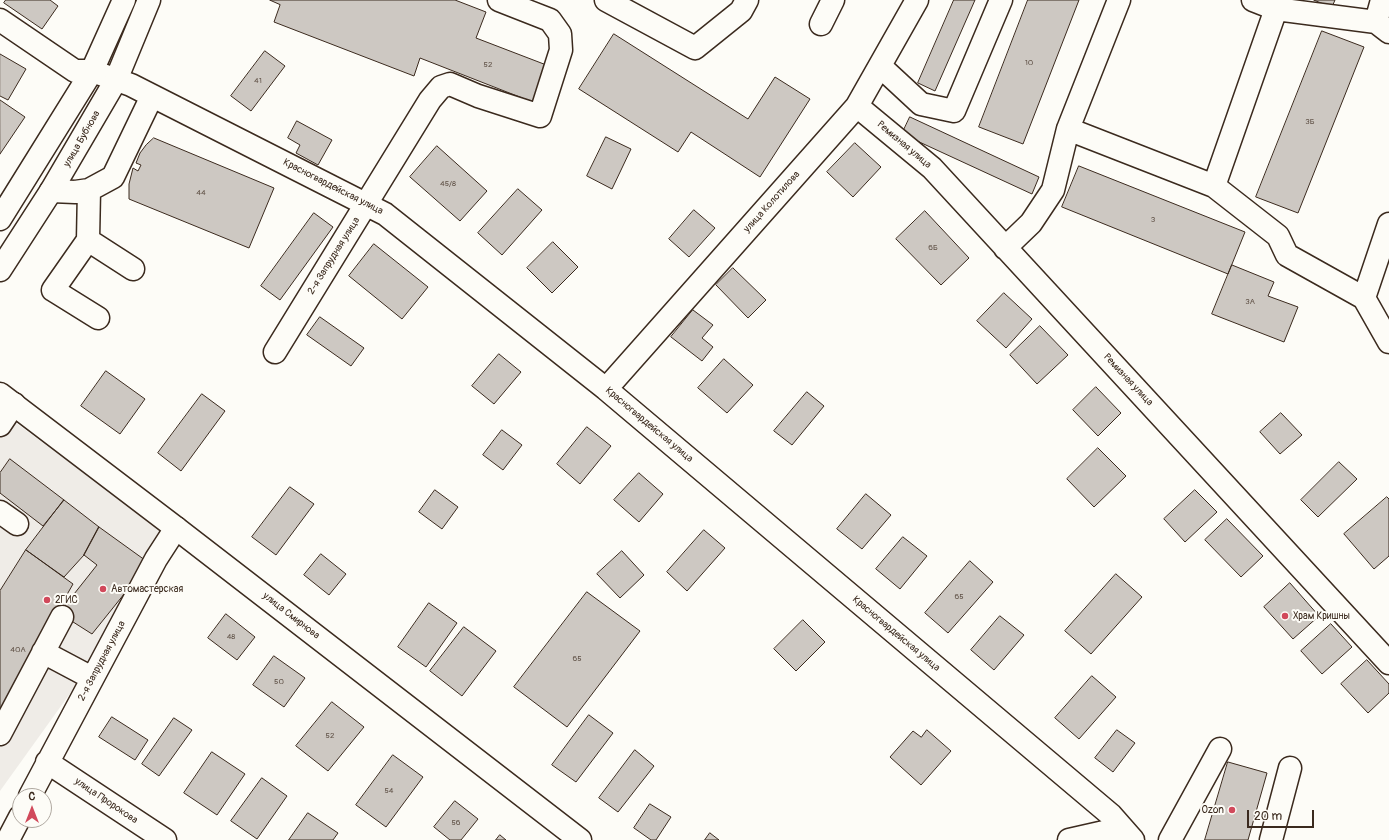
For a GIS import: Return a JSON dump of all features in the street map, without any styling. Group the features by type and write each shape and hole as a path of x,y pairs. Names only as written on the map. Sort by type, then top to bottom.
{"main road":[{"path":"0,219 92,71 124,0"},
{"name":"улица Бубнова","path":"0,270 51,191 116,80 149,0"},
{"name":"2-я Запрудная улица","path":"275,352 430,100 442,87 450,84 478,96 540,116 561,50 560,34 550,20 499,0"},
{"path":"606,0 695,48 741,11 747,0"},
{"path":"821,24 833,0"},
{"name":"улица Колотилова","path":"606,389 857,106 917,0"},
{"path":"880,66 921,104 954,112 1001,0"},
{"path":"1005,248 1031,223 1053,190 1068,129 1118,0"},
{"path":"1253,0 1276,9 1383,27 1382,0"},
{"path":"1214,186 1276,9"},
{"path":"0,20 75,71 92,71"},
{"name":"Красногвардейская улица","path":"92,71 152,96 386,214 606,389 1111,815 1128,834"},
{"path":"51,191 75,192 90,190 113,177 152,96"},
{"name":"Ремизная улица","path":"857,106 932,168 1389,663"},
{"path":"1068,129 1214,186 1278,236 1287,255 1364,298 1389,342"},
{"path":"90,190 88,240 53,290 98,318"},
{"path":"1364,298 1389,224"},
{"path":"88,240 133,270"},
{"path":"0,425 7,399"},
{"name":"улица Смирнова","path":"7,399 580,840"},
{"name":"2-я Запрудная улица","path":"34,788 156,559 176,528"},
{"path":"0,734 62,617"},
{"path":"43,652 92,678"},
{"path":"1170,840 1220,749"},
{"name":"улица Пророкова","path":"48,762 165,840"},
{"path":"1271,840 1290,768"},
{"path":"8,840 14,828"},
{"path":"1069,840 1128,834"}],"shaded area":[{"path":"0,411 178,543 0,791"}],"building":[{"path":"6,0 50,0 58,6 42,29 4,3"},
{"path":"270,0 455,0 486,12 476,38 549,66 535,103 420,58 414,76 274,22 280,5"},
{"path":"954,0 975,0 935,91 918,83"},
{"path":"1028,0 1079,0 1023,144 979,127"},
{"path":"1314,0 1335,0 1332,7"},
{"path":"1322,31 1364,47 1298,213 1256,197"},
{"path":"614,34 748,119 775,77 810,99 760,177 691,132 678,152 579,89"},
{"path":"265,51 285,66 251,111 231,96"},
{"path":"0,54 26,69 8,100 0,96"},
{"path":"0,100 25,117 0,154"},
{"path":"910,117 1039,177 1032,194 902,134"},
{"path":"297,121 332,140 318,165 296,153 300,145 288,138"},
{"path":"606,137 631,149 612,189 587,176"},
{"path":"154,138 274,188 249,248 129,199 129,184 133,168 138,171 141,165 136,163 140,153"},
{"path":"855,143 881,167 853,197 827,172"},
{"path":"437,146 487,191 460,221 410,177"},
{"path":"1079,166 1245,232 1228,274 1062,207"},
{"path":"518,189 542,210 502,255 478,233"},
{"path":"694,210 715,228 689,257 669,239"},
{"path":"925,211 969,258 941,285 896,239"},
{"path":"314,213 333,227 280,300 261,286"},
{"path":"553,242 578,267 552,293 527,268"},
{"path":"374,244 428,287 402,319 349,276"},
{"path":"1232,265 1274,282 1268,296 1298,307 1284,342 1212,314"},
{"path":"733,268 766,300 748,318 716,285"},
{"path":"1004,293 1032,319 1006,348 977,321"},
{"path":"693,310 713,325 702,338 713,347 702,361 671,337"},
{"path":"320,317 364,348 351,366 307,335"},
{"path":"1040,326 1068,355 1037,384 1010,355"},
{"path":"499,354 521,372 494,404 472,386"},
{"path":"724,359 753,385 727,413 698,388"},
{"path":"106,371 145,399 120,434 81,406"},
{"path":"1096,387 1121,413 1098,436 1073,410"},
{"path":"807,392 824,406 792,445 774,431"},
{"path":"202,394 225,411 181,471 158,453"},
{"path":"1281,413 1302,435 1280,454 1260,432"},
{"path":"587,427 611,446 580,484 557,464"},
{"path":"502,430 522,445 503,470 483,455"},
{"path":"1098,448 1126,476 1094,507 1067,479"},
{"path":"10,459 64,500 43,526 0,493 0,473"},
{"path":"1339,462 1357,479 1318,517 1301,500"},
{"path":"639,473 663,494 639,522 614,500"},
{"path":"290,487 314,504 276,555 252,537"},
{"path":"435,490 458,507 442,529 419,512"},
{"path":"1195,490 1217,512 1185,542 1164,519"},
{"path":"866,494 891,515 862,549 837,529"},
{"path":"1387,497 1389,499 1389,556 1374,569 1344,534"},
{"path":"64,500 99,527 84,555 64,577 26,550"},
{"path":"1227,519 1263,556 1241,577 1205,540"},
{"name":"Автомастерская","path":"99,527 149,563 92,634 59,613 97,565 84,555"},
{"path":"704,530 725,548 687,591 667,572"},
{"path":"903,537 927,556 900,589 876,569"},
{"path":"26,550 73,584 0,712 0,591"},
{"path":"622,551 644,575 620,598 597,574"},
{"path":"321,554 346,574 329,595 304,575"},
{"path":"970,561 993,582 948,633 925,613"},
{"path":"1116,574 1142,597 1091,654 1065,631"},
{"path":"1290,583 1319,616 1293,639 1264,607"},
{"path":"587,592 640,631 567,727 514,687"},
{"path":"429,603 457,623 426,667 398,647"},
{"path":"226,614 255,637 237,660 208,638"},
{"path":"1000,616 1024,635 994,670 971,650"},
{"path":"803,620 825,642 796,671 774,649"},
{"path":"1331,624 1352,647 1322,674 1301,651"},
{"path":"464,627 496,651 462,696 430,671"},
{"path":"274,656 305,678 284,707 253,685"},
{"path":"1367,660 1389,684 1389,693 1368,713 1341,684"},
{"path":"1092,676 1116,697 1079,739 1055,718"},
{"path":"332,702 364,727 328,771 296,746"},
{"path":"589,715 613,733 576,782 552,765"},
{"path":"112,717 148,740 135,760 99,737"},
{"path":"174,718 192,730 159,776 142,764"},
{"path":"927,730 951,751 921,785 890,757 913,731 921,737"},
{"path":"1117,730 1135,743 1113,772 1095,758"},
{"path":"635,750 654,766 618,812 599,798"},
{"path":"212,752 245,774 217,815 184,793"},
{"path":"393,755 423,777 386,827 356,805"},
{"path":"1228,762 1267,773 1248,840 1205,840"},
{"path":"262,778 287,796 257,839 231,821"},
{"path":"455,801 478,819 461,840 450,840 434,827"},
{"path":"650,804 671,817 656,840 651,840 634,828"},
{"path":"308,813 338,833 333,840 289,840"},
{"path":"710,833 719,840 705,840"},
{"path":"500,835 506,840 496,840"}],"place":[{"name":"Автомастерская","path":"103,589"},
{"name":"2ГИС","path":"47,600"},
{"name":"Храм Кришны","path":"1285,616"},
{"name":"Ozon","path":"1232,810"}]}
